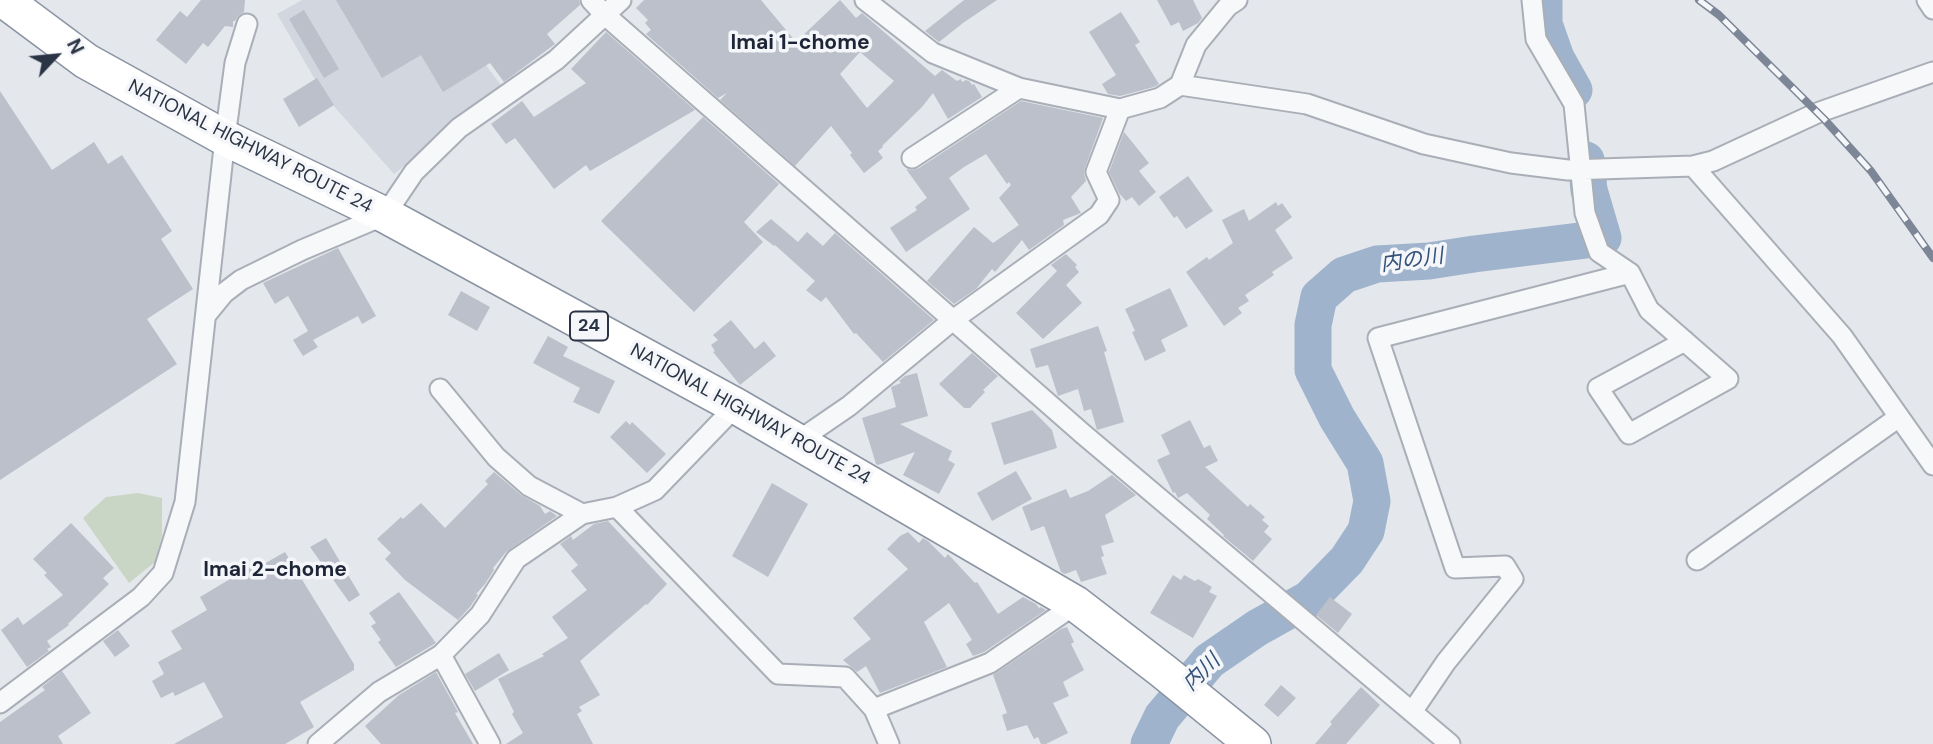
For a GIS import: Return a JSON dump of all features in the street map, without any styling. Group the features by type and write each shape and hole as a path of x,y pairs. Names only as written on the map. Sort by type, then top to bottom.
{"highway":[{"name":"NATIONAL HIGHWAY ROUTE 24","path":"4,0 86,61 225,138 385,215 736,406 1076,604 1253,744"}],"street":[{"path":"206,316 224,293 241,280 302,250 385,215 414,172 460,128 556,60 598,7 621,0"},
{"path":"865,0 933,53 1019,88 1120,109 1160,98 1180,85 1196,45 1228,6 1237,0"},
{"path":"1532,0 1536,39 1574,104 1585,213 1600,252 1630,273 1649,310 1685,341 1728,379 1629,434 1598,388 1685,341"},
{"path":"1927,0 1933,9"},
{"path":"598,7 1083,434 1450,744"},
{"path":"0,703 141,597 163,573 186,502 225,138 235,63 247,23"},
{"path":"1180,85 1307,104 1424,144 1511,163 1580,170 1693,166 1713,161 1817,113 1933,72"},
{"path":"912,158 1019,88"},
{"path":"798,441 849,406 953,320 1098,215 1109,200 1096,172 1120,109"},
{"path":"1693,166 1842,336 1933,465"},
{"path":"1412,712 1446,662 1513,579 1506,566 1455,568 1378,338 1630,273"},
{"path":"440,389 504,465 529,486 582,514"},
{"path":"318,744 379,692 441,654 480,615 516,559 582,514 617,507 655,490 736,406"},
{"path":"1697,560 1899,417"},
{"path":"617,507 778,674 845,677 874,709 889,744"},
{"path":"874,709 990,663 1076,604"},
{"path":"441,654 490,744"}],"shaded area":[{"path":"302,0 442,0 452,19 503,88 394,174 324,95 277,14"}],"green space":[{"path":"138,493 162,498 162,535 155,562 129,583 83,518 106,497"}],"building":[{"path":"201,0 245,0 244,12 233,21 233,27 225,26 208,47 203,43 186,64 156,40 180,11 187,17"},
{"path":"336,0 579,0 580,5 547,34 555,44 504,82 490,63 443,92 421,55 382,78"},
{"path":"644,0 761,0 796,42 840,0 856,18 862,13 935,76 942,70 957,81 969,81 982,97 948,119 933,93 878,151 883,158 864,173 831,126 795,166 720,100 727,93 718,98 646,34 651,30 645,23 648,20 636,8","holes":["860,52 894,81 867,108 840,74"]},
{"path":"964,0 997,0 939,42 925,31"},
{"path":"1157,0 1193,0 1202,18 1183,31 1179,22 1171,26"},
{"path":"304,10 339,69 324,78 289,19"},
{"path":"1121,12 1140,42 1135,45 1159,84 1120,96 1108,94 1102,84 1116,75 1089,32"},
{"path":"606,32 695,110 590,171 586,165 554,189 515,138 506,144 491,124 522,101 534,117 586,83 571,69"},
{"path":"317,78 334,105 299,127 283,99"},
{"path":"0,91 52,170 94,142 108,164 122,155 172,231 161,239 193,289 147,319 177,364 0,480"},
{"path":"1021,101 1103,118 1085,168 1086,181 1071,197 1081,213 1063,220 1064,225 1029,250 1022,240 995,272 992,269 976,289 954,304 927,281 974,227 993,243 1019,225 999,198 1011,185 1009,182 1007,184 986,154 964,167 949,178 970,209 906,252 890,228 917,210 915,207 927,198 906,169 919,168"},
{"path":"703,117 779,184 744,222 763,242 694,312 601,221"},
{"path":"1124,132 1149,163 1139,171 1156,192 1139,206 1132,197 1126,201 1109,172"},
{"path":"1188,176 1213,211 1186,229 1159,197"},
{"path":"1276,202 1278,206 1282,203 1292,217 1275,230 1293,258 1245,295 1249,301 1238,308 1242,313 1224,326 1186,272 1233,243 1222,220 1244,209 1249,221"},
{"path":"771,219 798,242 807,232 823,246 835,233 934,320 883,362 856,333 854,334 826,297 821,302 806,290 815,281 775,245 756,232"},
{"path":"338,248 376,316 362,324 358,316 313,340 318,347 303,356 293,340 308,331 288,296 275,304 263,283"},
{"path":"1066,254 1077,265 1075,267 1079,272 1066,285 1082,303 1043,339 1016,313 1057,271 1051,265"},
{"path":"1170,288 1188,326 1161,340 1166,351 1145,361 1125,309"},
{"path":"461,291 490,307 477,331 448,315"},
{"path":"731,320 755,349 764,341 776,356 740,385 713,352 715,351 711,345 718,340 713,335"},
{"path":"1098,326 1107,351 1104,352 1124,422 1097,430 1091,409 1084,411 1078,389 1058,396 1048,365 1036,368 1030,349"},
{"path":"548,336 568,347 563,356 615,381 599,414 573,402 580,388 533,363"},
{"path":"972,353 998,376 970,408 964,408 939,384"},
{"path":"917,373 928,416 900,424 952,451 948,460 955,464 939,494 903,475 915,452 876,464 862,418 896,407 891,387 901,383 899,381 905,376"},
{"path":"1032,410 1052,430 1057,448 1004,465 991,423"},
{"path":"1190,420 1204,448 1210,445 1218,461 1205,467 1248,507 1250,504 1265,517 1262,520 1269,526 1264,532 1272,539 1253,561 1223,536 1207,519 1210,515 1187,493 1178,498 1175,492 1173,493 1157,460 1170,454 1161,435"},
{"path":"626,421 630,425 632,422 666,454 647,473 610,437"},
{"path":"1016,471 1032,499 992,521 977,493"},
{"path":"494,472 521,495 540,506 545,514 550,511 557,516 506,552 493,568 470,607 458,620 405,580 385,559 391,553 377,539 421,503 445,528 488,484 485,481"},
{"path":"1112,475 1136,495 1105,515 1114,542 1101,546 1104,556 1101,557 1107,574 1081,582 1076,570 1065,574 1061,572 1044,526 1031,531 1022,507 1066,489 1070,498 1088,491"},
{"path":"772,483 808,504 768,577 732,556"},
{"path":"608,521 667,584 647,605 580,661 600,695 579,707 582,711 577,714 593,744 506,744 523,733 498,679 544,656 542,654 568,638 552,617 587,590 571,571 578,565 560,544 571,536 573,540 594,524"},
{"path":"71,523 114,568 103,578 109,584 69,625 47,641 51,647 47,649 49,651 27,667 1,630 18,617 23,625 63,595 33,559"},
{"path":"908,532 919,543 923,538 928,541 945,558 948,554 975,583 977,582 998,614 1023,597 1046,610 984,652 973,656 966,644 972,640 949,603 924,622 947,667 880,693 866,666 857,672 843,660 871,639 853,618 908,569 887,549"},
{"path":"326,538 360,595 349,602 310,547"},
{"path":"285,552 354,664 354,670 300,702 314,727 285,744 174,744 223,717 204,682 175,696 173,692 161,698 152,681 164,674 158,662 182,649 171,631 207,610 200,597 260,561 262,565"},
{"path":"1173,575 1181,580 1184,575 1195,581 1198,579 1212,587 1209,592 1217,596 1193,638 1150,613"},
{"path":"399,592 436,643 396,667 378,642 381,640 371,626 376,623 369,613"},
{"path":"1330,597 1352,614 1338,633 1316,615"},
{"path":"1067,627 1074,642 1071,644 1084,670 1063,682 1069,696 1053,703 1068,733 1041,744 1038,737 1034,739 1027,725 1007,731 1002,715 1007,713 993,675"},
{"path":"118,630 130,646 115,657 103,641"},
{"path":"499,653 509,670 475,691 465,674"},
{"path":"62,671 91,713 58,736 63,744 0,744 0,722 45,690 42,687"},
{"path":"436,672 473,744 381,744 365,726 399,695"},
{"path":"1281,685 1296,698 1278,717 1264,705"},
{"path":"1361,687 1380,705 1346,744 1315,744 1332,724 1330,722"}],"waterway":[{"name":"内の川","path":"1544,0 1544,24 1556,58 1574,90"},
{"name":"内の川","path":"1149,744 1162,717 1209,661 1257,628 1309,599 1347,560 1366,531 1372,501 1365,463 1337,418 1313,370 1313,325 1319,297 1344,275 1377,264 1429,261 1603,238 1589,190 1586,160"}],"railway":[{"path":"1699,0 1719,15 1824,119 1871,171 1933,258"}],"district":[{"name":"Imai 1-chome","path":"800,43"},
{"name":"Imai 2-chome","path":"275,570"}],"water label":[{"name":"内川","path":"1202,673"}]}
